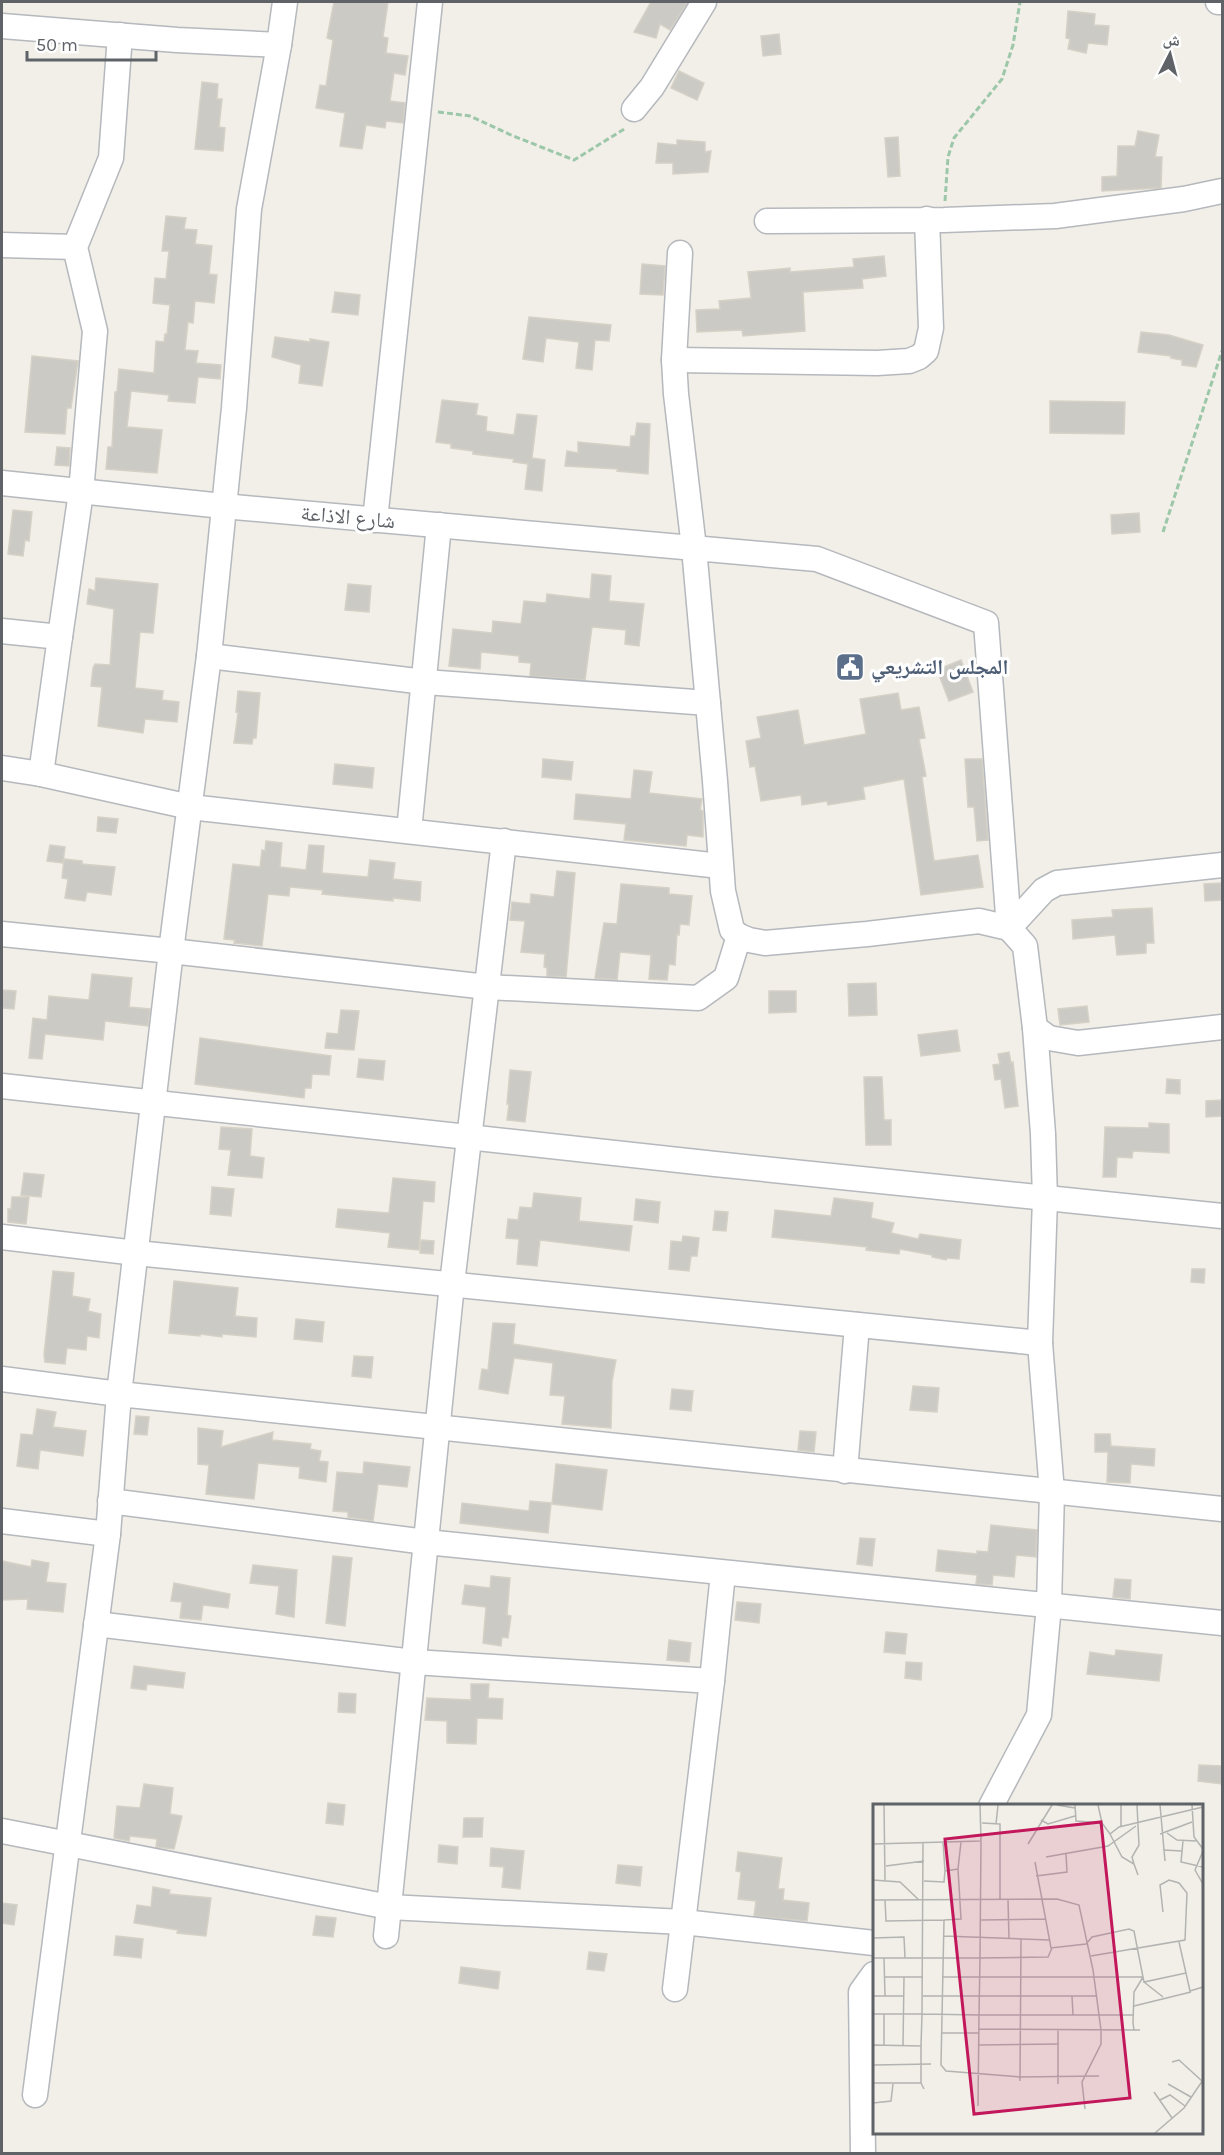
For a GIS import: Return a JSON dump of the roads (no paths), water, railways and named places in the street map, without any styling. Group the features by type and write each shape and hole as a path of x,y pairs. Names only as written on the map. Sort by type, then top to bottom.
{"street":[{"path":"35,2095 108,1534 119,1394 171,951 209,656 234,408 249,209 285,2"},
{"path":"375,520 430,2"},
{"path":"634,109 652,87 704,2"},
{"path":"2,26 279,45"},
{"path":"41,774 81,492 95,331 75,247 111,158 120,35"},
{"path":"767,221 936,220 1055,216 1172,201 1222,191"},
{"path":"674,360 877,363 909,361 920,357 926,351 932,328 936,220"},
{"path":"2,246 75,247"},
{"path":"680,253 674,360 676,394 694,548 720,866 732,930 749,940 765,943 979,921 1009,928 1025,946 1035,1029 1043,1134 1045,1199 1040,1343 1052,1492 1049,1605 1039,1715 992,1804"},
{"name":"شارع الاذاعة","path":"2,483 223,506 817,559 986,623 1009,928"},
{"path":"409,831 439,525"},
{"path":"2,632 60,637"},
{"path":"209,656 425,682 708,703"},
{"path":"2,768 41,774 190,807 720,866"},
{"path":"386,1936 452,1284 504,841"},
{"path":"1009,928 1044,890 1057,883 1222,865"},
{"path":"2,933 487,987 698,998 726,978 739,936"},
{"path":"1035,1029 1049,1038 1078,1043 1222,1027"},
{"path":"2,1086 470,1138 1222,1216"},
{"path":"2,1237 136,1253 1040,1343"},
{"path":"845,1471 857,1325"},
{"path":"2,1379 119,1394 438,1428 1222,1509"},
{"path":"110,1502 426,1542 1222,1623"},
{"path":"2,1521 108,1534"},
{"path":"675,1989 723,1573"},
{"path":"96,1624 414,1662 712,1681"},
{"path":"2,1832 389,1907 683,1922 873,1943"},
{"path":"863,2154 861,1992 873,1975"}],"place":[{"name":"المجلس التشريعي","path":"850,667"}]}
